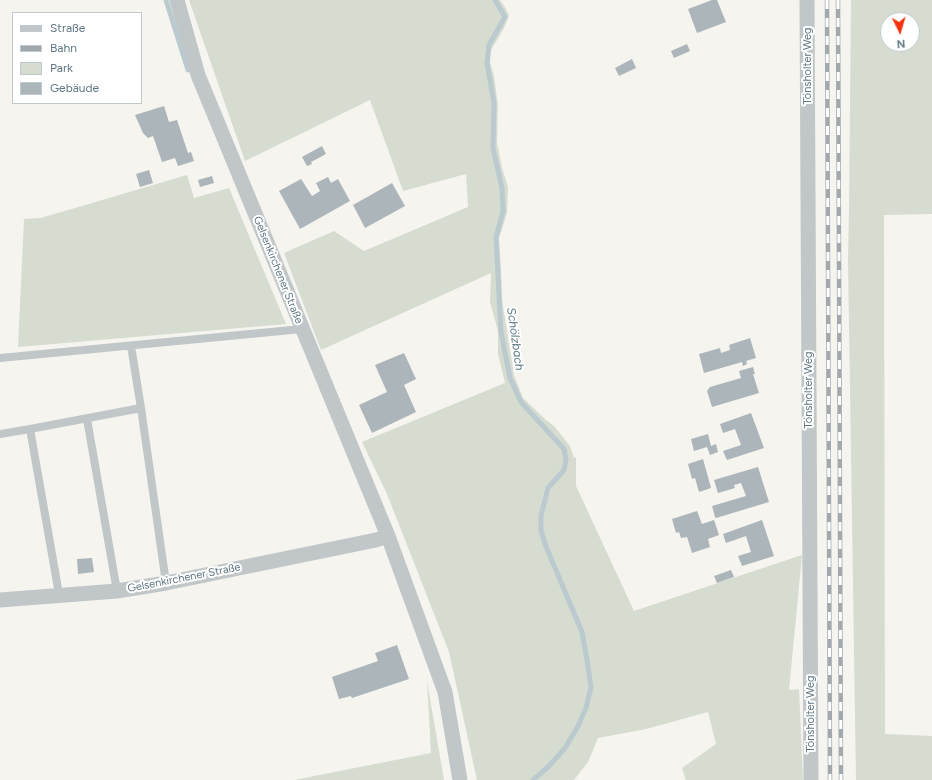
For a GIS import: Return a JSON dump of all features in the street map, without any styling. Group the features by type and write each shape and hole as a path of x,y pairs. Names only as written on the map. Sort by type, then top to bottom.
{"street":[{"name":"Gelsenkirchener Straße","path":"177,0 198,75 388,536 445,692 460,780"},
{"name":"Tönsholter Weg","path":"807,0 811,780"},
{"name":"Gelsenkirchener Straße","path":"0,598 117,591 166,583 376,540 388,536"}],"lane":[{"path":"0,358 302,329"},
{"path":"131,346 142,408 166,583"},
{"path":"0,434 30,430 142,408"},
{"path":"86,419 117,591"},
{"path":"30,430 59,594"}],"green space":[{"path":"189,0 500,0 509,16 503,30 491,50 490,62 494,76 498,105 497,142 502,168 508,187 507,213 499,238 502,300 514,375 523,398 554,426 570,446 574,458 576,457 576,486 634,611 802,555 789,690 799,689 803,780 686,780 682,768 716,744 708,712 646,729 598,738 588,762 574,780 477,780 449,652 387,494 362,442 505,383 498,354 498,331 490,302 491,273 321,350 284,253 334,231 364,251 468,207 466,174 403,191 370,100 245,161"},
{"path":"851,0 932,0 932,214 884,215 885,734 932,736 932,780 856,780 848,259"},
{"path":"187,175 194,198 229,188 286,324 18,347 24,219 41,218"},
{"path":"427,681 444,780 294,780 431,753"}],"building":[{"path":"712,0 717,0 726,22 697,33 688,9"},
{"path":"687,44 690,51 674,58 671,51"},
{"path":"632,59 636,68 619,76 615,68"},
{"path":"164,106 169,122 177,120 188,153 191,152 194,161 178,166 175,158 162,162 153,136 148,138 143,133 135,115"},
{"path":"322,146 326,154 311,162 312,164 307,166 302,157"},
{"path":"149,170 153,183 140,187 136,174"},
{"path":"212,176 214,183 200,187 198,180"},
{"path":"328,177 331,183 338,179 350,201 300,229 279,191 301,179 312,196 320,191 316,183"},
{"path":"392,183 405,206 365,228 353,205"},
{"path":"750,338 756,358 746,361 747,364 743,366 742,362 704,373 699,354 720,348 721,353 730,350 729,345"},
{"path":"404,353 416,379 404,385 416,412 372,433 359,405 387,392 375,365"},
{"path":"753,367 755,374 753,374 759,393 712,407 707,391 710,387 741,378 739,371"},
{"path":"751,413 764,448 727,460 723,451 741,445 735,429 723,433 720,424"},
{"path":"708,434 711,446 716,444 718,452 710,455 707,447 694,451 691,439"},
{"path":"703,459 711,488 699,492 695,478 692,479 688,464"},
{"path":"758,467 769,502 716,518 712,506 746,496 741,483 734,485 735,488 718,493 714,480"},
{"path":"697,511 702,524 714,520 719,535 708,539 710,547 692,553 687,537 681,538 679,532 676,533 672,519"},
{"path":"762,520 774,556 742,566 738,556 751,552 746,536 726,543 723,534"},
{"path":"92,558 94,572 78,574 77,559"},
{"path":"731,570 734,577 717,583 714,576"},
{"path":"397,645 409,679 352,698 351,696 339,699 332,677 378,661 375,653"}],"waterway":[{"path":"166,0 188,70"},
{"name":"Schölzbach","path":"495,0 505,17 489,45 487,63 494,103 493,148 502,188 503,211 496,238 501,332 510,378 521,402 564,449 566,459 564,470 548,488 541,516 541,530 545,544 582,632 591,687 586,708 578,726 565,748 548,767 533,780"}],"railway":[{"path":"827,0 830,780"},
{"path":"838,0 841,780"}]}
